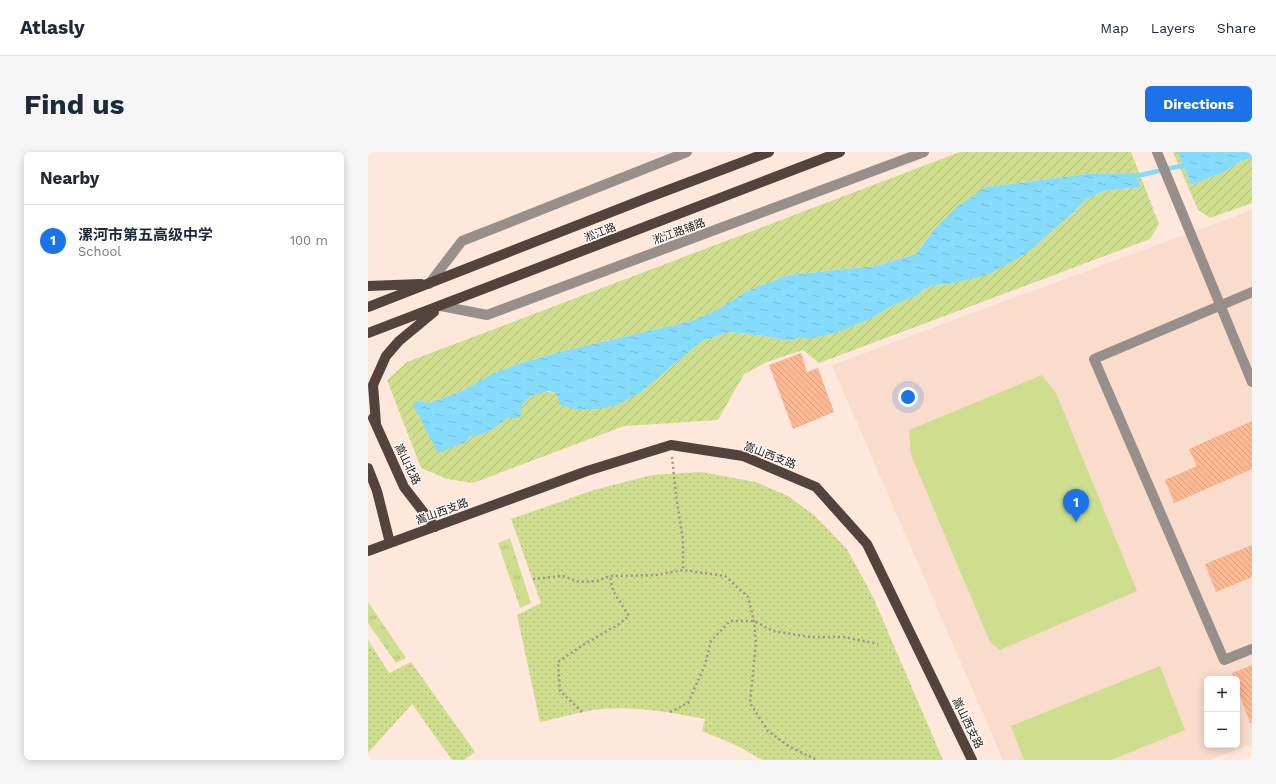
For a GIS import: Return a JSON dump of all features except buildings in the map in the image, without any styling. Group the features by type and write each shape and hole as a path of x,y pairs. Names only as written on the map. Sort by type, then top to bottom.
{"main road":[{"name":"淞江路","path":"368,307 769,152"},
{"name":"淞江路","path":"368,334 840,152"},
{"path":"368,286 429,284"},
{"path":"376,424 373,385 386,356 399,341 441,306"},
{"name":"嵩山北路","path":"368,406 404,487 435,526"},
{"name":"嵩山西支路","path":"368,551 587,471 671,445 743,456 816,487 867,544 972,760"},
{"path":"368,468 377,491 390,543"}],"street":[{"path":"429,284 462,241 687,152"},
{"name":"淞江路辅路","path":"441,306 487,315 924,152"},
{"path":"1157,152 1252,382"},
{"path":"1252,292 1094,359 1224,660 1252,649"}],"path":[{"path":"671,445 676,495 683,540 683,570"},
{"path":"533,579 563,576 579,582 597,581 610,576 656,575 683,570 725,576 748,597 754,621 756,642 750,703 768,731 790,747 817,760"},
{"path":"582,712 560,691 558,662 583,645 619,624 629,616 613,591 610,576"},
{"path":"670,712 688,703 705,665 711,641 730,621 754,621 773,631 810,637 844,637 878,644"}],"shaded area":[{"path":"1252,210 1252,744 1209,760 1003,760 832,365"}],"green space":[{"path":"960,152 1131,152 1159,224 1150,239 819,363 803,350 767,362 744,374 718,420 624,426 473,483 447,479 421,468 387,380 407,362","holes":["1135,173 1141,187 1103,191 1085,200 1076,210 1027,253 949,284 934,285 922,290 919,294 892,306 866,321 836,333 808,339 802,337 789,341 730,332 702,341 641,392 547,392 538,394 529,398 498,426 485,433 471,436 466,442 417,401 429,403 460,392 494,373 515,365 563,351 691,321 717,310 747,291 788,275 876,266 916,254 934,230 986,187 1086,174"]},
{"path":"1173,152 1178,152 1191,185 1224,172 1241,161 1252,158 1252,203 1210,218 1198,210"},
{"path":"1042,375 1056,393 1137,591 1000,650 990,642 911,455 909,430"},
{"path":"701,472 756,482 788,496 815,516 847,549 873,597 943,760 762,760 738,746 702,731 705,719 640,709 614,708 593,710 540,722 517,615 541,603 511,519 594,490 652,475"},
{"path":"510,538 531,603 520,608 498,543"},
{"path":"368,602 406,658 396,663 368,623"},
{"path":"368,640 389,673 411,662 475,752 464,760 452,760 412,704 368,753"},
{"path":"1160,666 1185,730 1111,760 1024,760 1011,726"}],"water":[{"path":"1178,152 1252,152 1252,158 1241,161 1224,172 1191,185"},
{"path":"1135,173 1141,187 1103,191 1085,200 1076,210 1027,253 987,275 949,284 934,285 922,290 920,294 892,306 866,321 836,333 808,339 802,337 789,341 730,332 702,341 641,392 617,405 596,409 576,409 560,405 556,393 549,391 531,396 522,405 520,418 508,418 482,434 471,436 466,442 438,453 413,405 417,401 429,403 460,392 494,373 515,365 563,351 691,321 717,310 747,291 788,275 876,266 916,254 934,230 958,206 986,187 1086,174"}],"waterway":[{"path":"1132,177 1189,164"}],"place":[{"name":"漯河市第五高级中学","path":"1076,522"}]}
